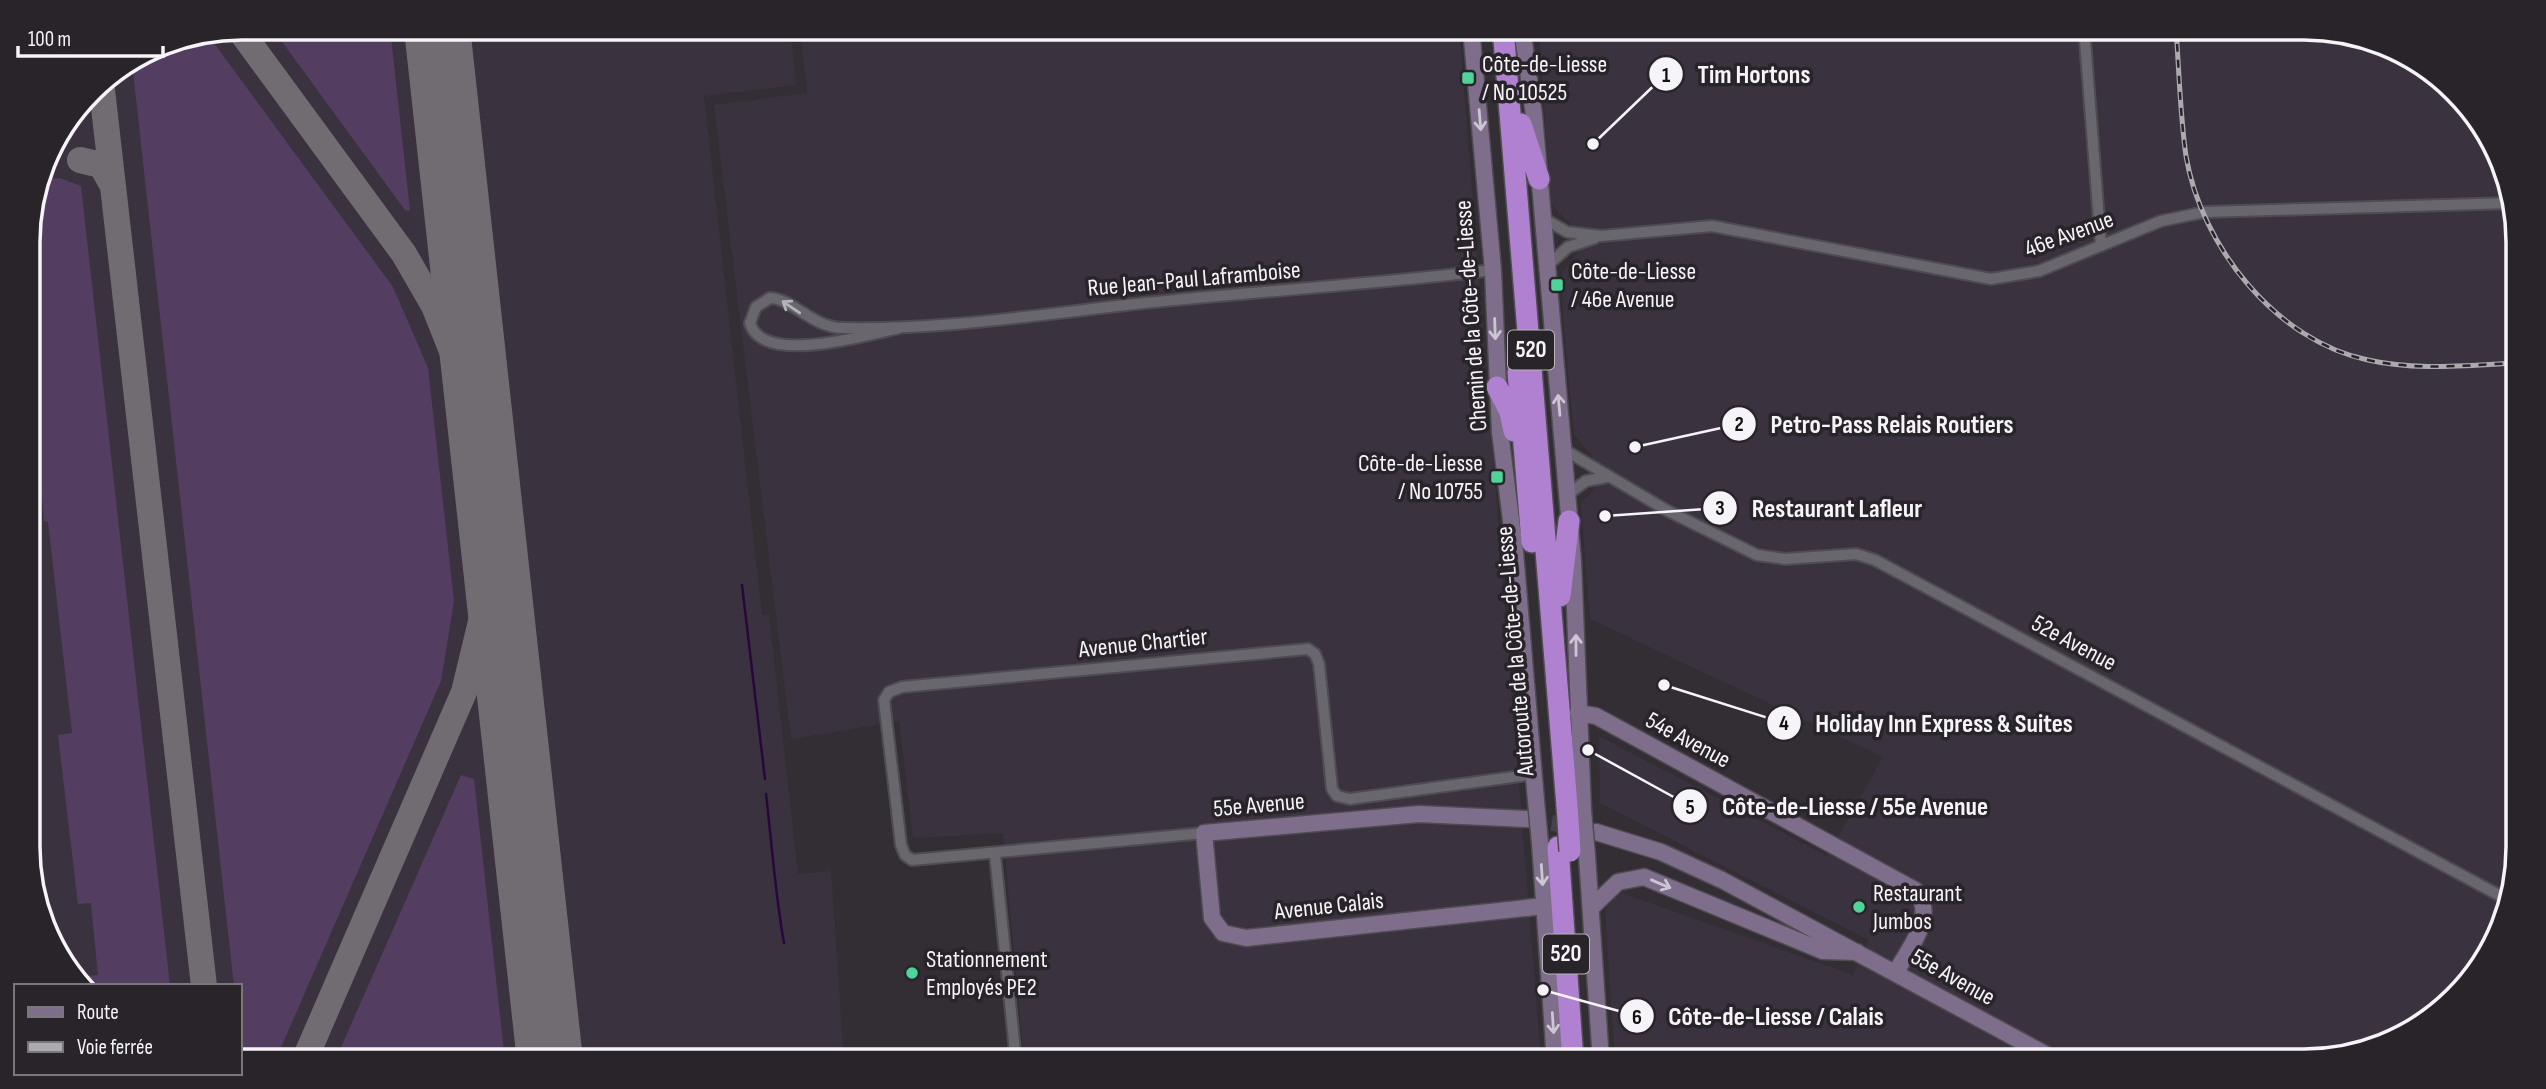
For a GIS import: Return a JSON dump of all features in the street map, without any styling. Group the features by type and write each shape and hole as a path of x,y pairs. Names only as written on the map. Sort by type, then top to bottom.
{"highway":[{"name":"Autoroute de la Côte-de-Liesse","path":"1490,40 1528,494 1585,1048"},
{"name":"Autoroute de la Côte-de-Liesse","path":"1504,40 1554,646 1560,805"},
{"path":"1505,53 1525,141 1539,179"},
{"path":"1497,387 1510,412 1528,494"},
{"path":"1554,646 1569,521"},
{"name":"Autoroute de la Côte-de-Liesse","path":"1564,849 1572,1048"}],"main road":[{"name":"Chemin de la Côte-de-Liesse","path":"1472,40 1493,270 1497,387 1535,774 1560,805"},
{"name":"Chemin de la Côte-de-Liesse","path":"1523,40 1543,218 1569,521 1578,713 1560,805 1564,849 1592,907 1600,1048"},
{"name":"54e Avenue","path":"1578,713 1597,716 1915,890 1923,902 1924,918 1896,972"},
{"name":"55e Avenue","path":"1204,833 1419,814 1528,819"},
{"name":"55e Avenue","path":"1596,832 1661,852 1700,869 1860,952 2035,1048"},
{"name":"Avenue Calais","path":"1204,833 1212,918 1218,928 1229,936 1266,936 1544,906"},
{"name":"Chemin de la Côte-de-Liesse","path":"1554,1048 1544,906 1564,849"},
{"path":"1592,907 1618,882 1644,877 1823,951 1860,952"}],"street":[{"path":"2085,40 2101,246"},
{"name":"46e Avenue","path":"1543,218 1567,232 1601,236 1712,226 1991,279 2039,271 2161,221 2205,212 2502,203"},
{"name":"46e Avenue","path":"1547,266 1568,247 1601,236"},
{"name":"Rue Jean-Paul Laframboise","path":"899,328 838,342 803,345 762,341 753,333 750,323 752,313 760,303 776,298 807,317 834,327 899,328 1242,293 1322,289 1493,270"},
{"name":"52e Avenue","path":"1563,449 1608,477 1757,555 1785,559 1856,554 1875,560 2500,896"},
{"path":"1567,495 1586,481 1608,477"},
{"name":"Avenue Chartier","path":"995,854 922,861 912,860 903,852 884,707 886,697 892,690 1308,649 1315,654 1319,664 1332,789 1337,796 1350,799 1535,774"},
{"name":"55e Avenue","path":"995,854 1204,833"},
{"path":"995,854 1015,1049"}],"shaded area":[{"path":"1460,40 1540,1048 1023,1049 1003,833 913,838 899,721 791,739 714,105 807,93 801,41"},
{"path":"1540,40 2304,40 2343,44 2381,56 2405,67 2447,99 2479,141 2499,190 2504,216 2506,847 2502,886 2490,924 2479,948 2447,990 2405,1022 2381,1033 2343,1045 2317,1048 1614,1048 1605,910 1619,892 1853,975 1869,940 1600,803 1599,736 1827,856 1883,757 1590,619 1581,503 1595,489 1591,454 1574,435 1563,316 1562,273 1578,252 1571,224 1551,204"},
{"path":"229,41 791,41 796,85 704,96 762,615 769,615 798,874 831,871 843,1049 242,1049 242,984 94,984 67,948 56,924 47,899 40,847 41,229 47,190 56,165 74,130 99,99 130,74 165,56 203,44"},
{"path":"281,41 391,41 410,211 405,210"},
{"path":"214,43 393,287 428,368 454,601 441,681 280,1049 242,1049 242,984 234,984 133,72 177,51"},
{"path":"60,178 81,186 170,984 94,984 87,976 98,975 91,903 78,904 58,735 72,733 48,522 44,521 41,480 41,229 44,203 51,179"},
{"path":"461,775 474,779 504,1049 340,1049"}],"waterway":[{"path":"742,585 765,779"},
{"path":"766,794 784,943"}],"taxiway":[{"path":"248,41 404,254 434,306 467,389 479,445 486,498 488,554 484,609 464,692 309,1049"},
{"path":"103,96 204,984"},
{"path":"80,160 101,165 113,186"}],"runway":[{"path":"438,41 549,1049"}],"tunnel":[{"path":"1528,819 1577,827"}],"railway":[{"path":"2177,40 2184,140 2194,190 2226,255 2248,285 2274,311 2303,333 2334,349 2368,360 2423,366 2506,364"}],"place":[{"name":"Côte-de-Liesse / No 10525","path":"1468,78"},
{"name":"Tim Hortons","path":"1593,144"},
{"name":"Côte-de-Liesse / 46e Avenue","path":"1557,285"},
{"name":"Petro-Pass Relais Routiers","path":"1635,447"},
{"name":"Côte-de-Liesse / No 10755","path":"1497,477"},
{"name":"Restaurant Lafleur","path":"1605,516"},
{"name":"Holiday Inn Express & Suites","path":"1664,685"},
{"name":"Côte-de-Liesse / 55e Avenue","path":"1588,750"},
{"name":"Restaurant Jumbos","path":"1859,907"},
{"name":"Stationnement Employés PE2","path":"912,973"},
{"name":"Côte-de-Liesse / Calais","path":"1543,990"}]}
